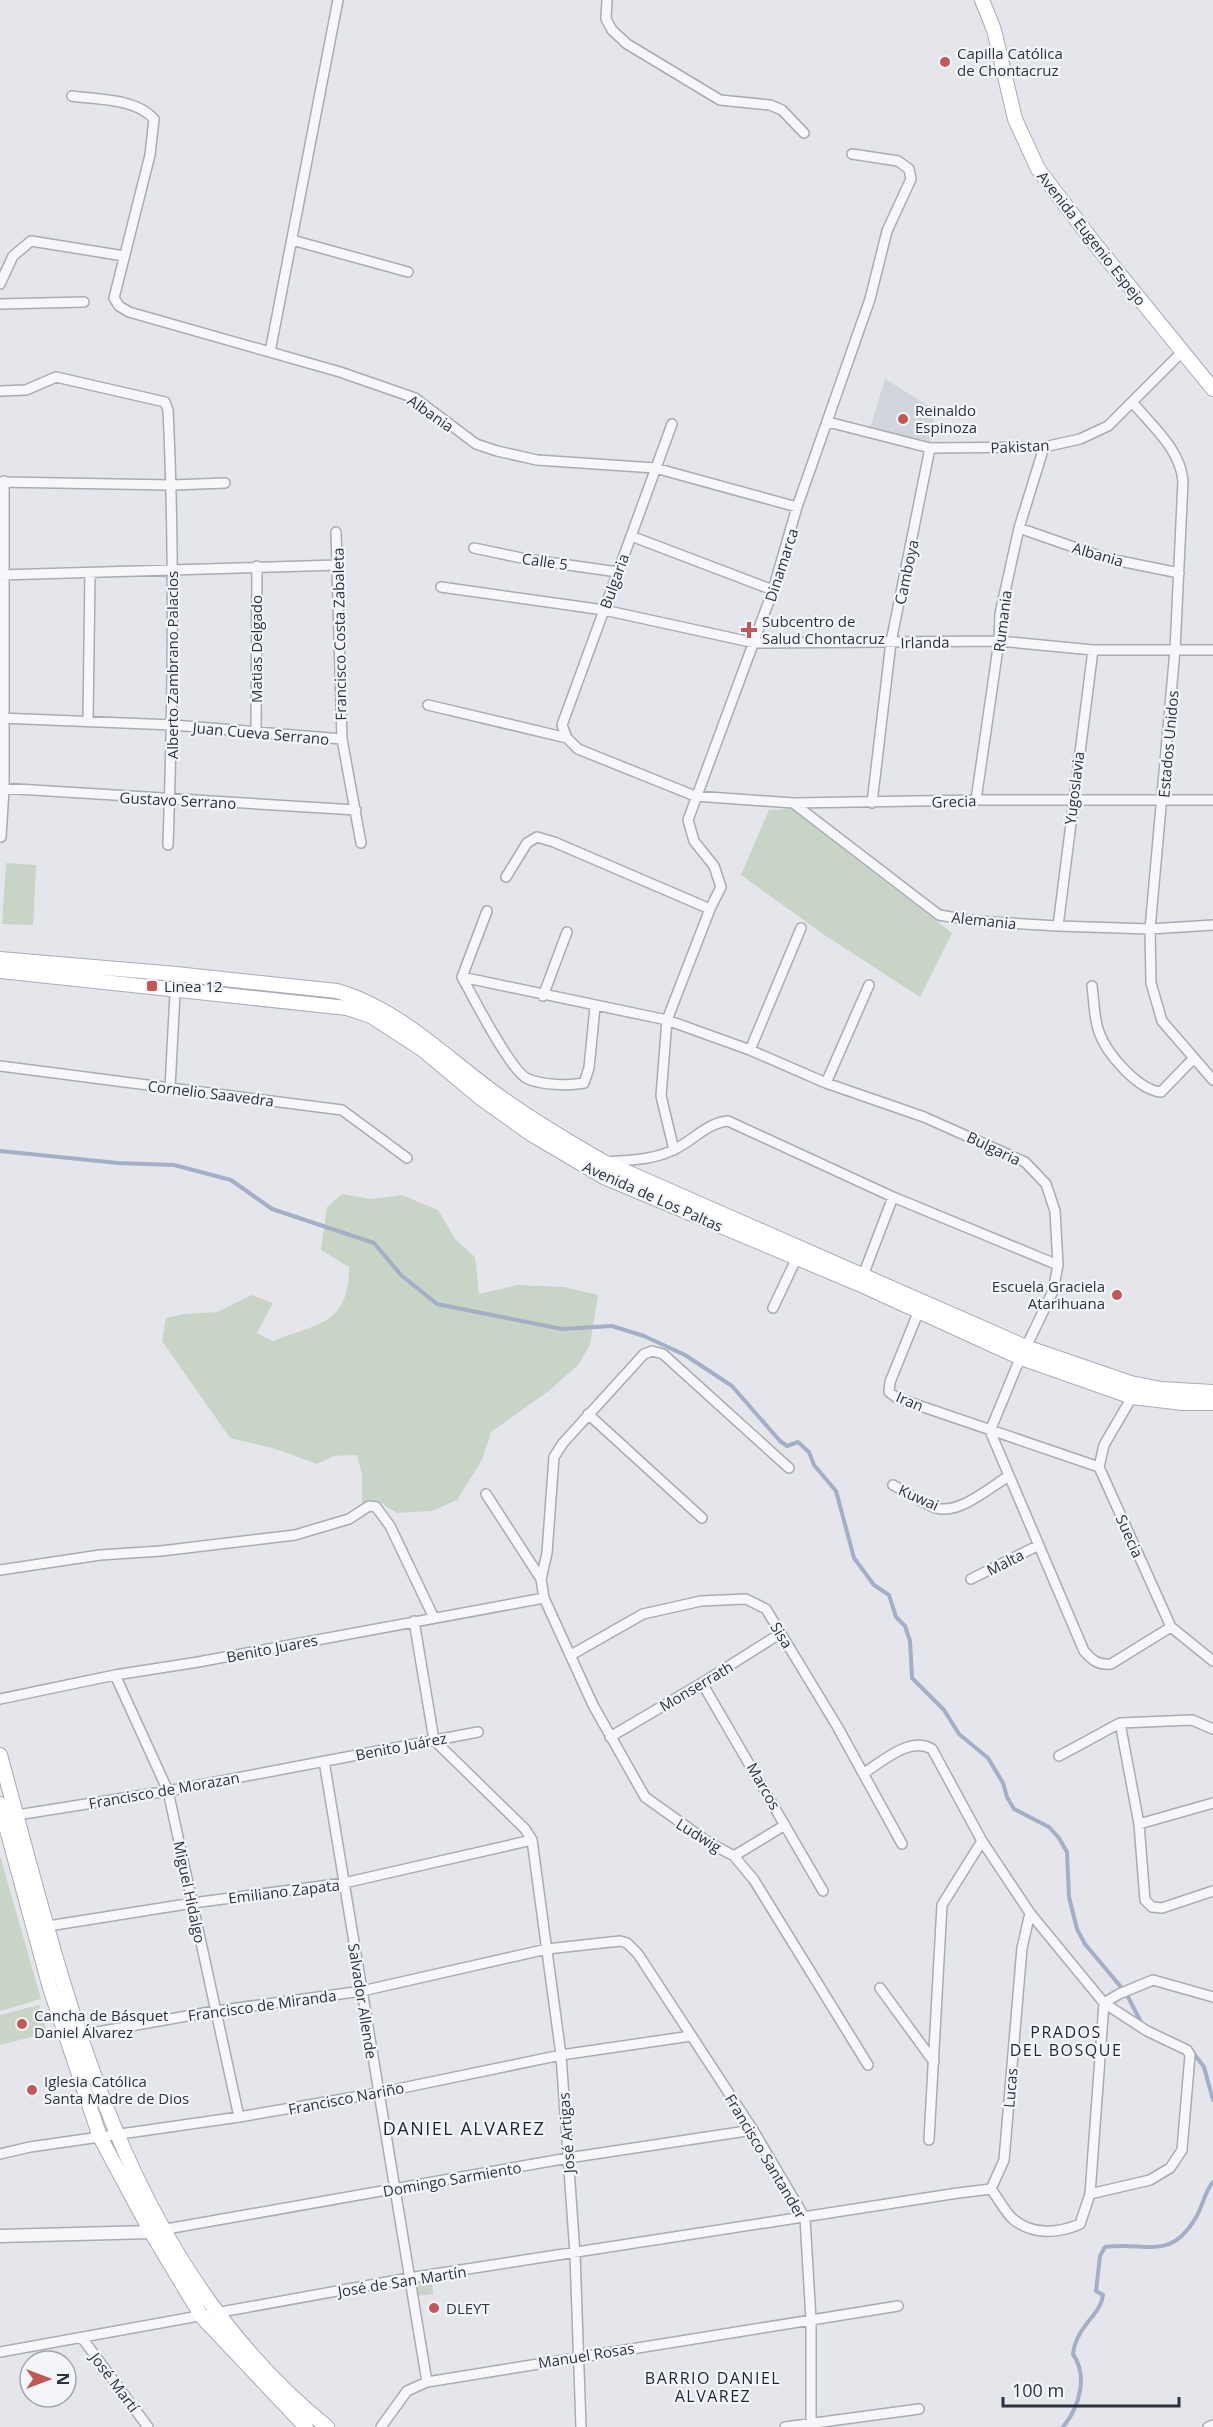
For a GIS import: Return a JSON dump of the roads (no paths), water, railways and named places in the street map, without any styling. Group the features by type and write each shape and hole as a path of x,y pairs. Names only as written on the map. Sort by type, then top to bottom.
{"main road":[{"name":"Avenida Eugenio Espejo","path":"982,0 994,30 1015,120 1038,169 1181,353 1213,389"},
{"name":"Avenida de Los Paltas","path":"0,959 176,974 338,992 367,1001 430,1041 488,1088 600,1168"},
{"name":"Avenida de Los Paltas","path":"0,971 347,1008 371,1016 422,1049 482,1099 531,1134 600,1168 1132,1397 1183,1403 1213,1403"},
{"name":"Avenida de Los Paltas","path":"1024,1352 1131,1383 1161,1389 1213,1392"},
{"path":"0,1755 5,1814 100,2137 157,2231 202,2317 316,2425"},
{"path":"72,2037 157,2231 217,2313 316,2425"}],"street":[{"path":"270,352 338,0"},
{"path":"607,0 606,19 612,30 627,44 720,100 770,105 782,110 804,133"},
{"name":"Albania","path":"72,96 123,103 145,110 154,119 150,155 114,298 119,306 129,312 340,372 415,398 476,444 497,452 537,460 655,468 797,507"},
{"name":"Dinamarca","path":"674,1150 661,1096 667,1020 710,909 721,887 714,866 694,841 688,820 773,590 797,507 870,299 887,231 911,179 909,169 898,161 852,154"},
{"path":"292,240 408,272"},
{"path":"0,284 13,256 31,241 124,256"},
{"path":"0,304 84,302"},
{"name":"Pakistan","path":"828,422 930,448 1044,447 1080,439 1108,426 1133,404 1181,353"},
{"name":"Alberto Zambrano Palacios","path":"0,391 26,390 56,377 165,402 168,410 173,570 173,725 168,845"},
{"name":"Estados Unidos","path":"1133,404 1174,452 1182,465 1175,651 1150,929 1151,983 1162,1021 1213,1080"},
{"name":"Bulgaria","path":"567,738 562,725 672,424"},
{"name":"Rumania","path":"976,800 999,641 1000,614 1019,528 1044,447"},
{"name":"Camboya","path":"872,803 891,642 930,448"},
{"path":"1,837 2,482 171,485 225,483"},
{"name":"Albania","path":"1019,528 1105,558 1179,573"},
{"name":"Francisco Costa Zabaleta","path":"336,532 339,565 342,739 361,843"},
{"path":"631,536 773,590"},
{"name":"Calle 5","path":"474,548 526,559 618,572"},
{"path":"2,575 339,565"},
{"name":"Matias Delgado","path":"256,732 257,566"},
{"path":"88,721 90,573"},
{"name":"Irlanda","path":"441,587 603,610 755,643 999,641 1093,650 1213,650"},
{"name":"Yugoslavia","path":"1058,926 1072,799 1093,650"},
{"path":"428,705 567,738"},
{"name":"Juan Cueva Serrano","path":"2,718 173,725 342,739"},
{"name":"Grecia","path":"567,738 578,749 695,796 793,804 1072,799 1213,800"},
{"name":"Gustavo Serrano","path":"2,789 356,810"},
{"name":"Alemania","path":"793,804 939,915 975,921 1058,926 1150,929 1213,925"},
{"path":"506,877 526,843 537,837 554,842 710,909"},
{"path":"487,911 462,977 513,1065 527,1079 570,1085 584,1083 589,1068 595,1007"},
{"path":"750,1050 801,928"},
{"path":"543,996 567,932"},
{"path":"170,1088 176,974"},
{"name":"Bulgaria","path":"462,977 595,1007 667,1020 750,1050 826,1083 933,1120 1025,1162 1046,1184 1055,1211 1058,1265 1053,1291 990,1431"},
{"path":"826,1083 869,985"},
{"path":"1092,986 1098,1032 1115,1060 1136,1079 1161,1092 1193,1059"},
{"name":"Cornelio Saavedra","path":"0,1066 342,1110 407,1158"},
{"path":"600,1168 652,1158 674,1150 713,1125 728,1121 893,1197 1058,1265"},
{"path":"861,1279 893,1197"},
{"path":"773,1308 800,1253"},
{"name":"Iran","path":"922,1306 890,1382 889,1392 897,1398 990,1431"},
{"path":"541,1579 547,1554 554,1457 588,1414 644,1354 652,1351 663,1354 789,1468"},
{"path":"990,1431 1099,1467 1104,1445 1132,1397"},
{"path":"588,1414 702,1518"},
{"path":"990,1431 1084,1652 1093,1661 1102,1665 1111,1664 1171,1627"},
{"name":"Suecia","path":"1099,1467 1171,1627 1213,1661"},
{"name":"Kuwai","path":"893,1485 936,1508 948,1509 960,1505 1009,1476"},
{"path":"486,1494 541,1579"},
{"path":"0,1570 100,1555 295,1535 349,1519 369,1506 376,1507 390,1526 434,1618"},
{"name":"Malta","path":"971,1579 1039,1545"},
{"name":"Ludwig","path":"541,1579 544,1598 610,1737 645,1797 708,1842 734,1856 754,1880 868,2065"},
{"name":"Benito Juares","path":"0,1699 115,1675 544,1598"},
{"name":"Sisa","path":"571,1655 643,1614 701,1602 746,1599 766,1609 864,1773 902,1844"},
{"path":"414,1621 434,1740 525,1829 532,1840"},
{"name":"Monserrath","path":"610,1737 781,1633"},
{"name":"Miguel Hidalgo","path":"115,1675 168,1791 239,2118"},
{"name":"Marcos","path":"702,1683 823,1891"},
{"path":"1059,1756 1120,1723 1192,1720 1213,1729"},
{"path":"1120,1723 1139,1824 1144,1900 1152,1907 1162,1908 1213,1891"},
{"name":"Benito Juárez","path":"324,1761 478,1732"},
{"path":"864,1773 912,1744 924,1744 932,1749 982,1841 1030,1913 1104,2003 1147,2031 1187,2050 1190,2055 1182,2150 1170,2168 1150,2180 1090,2194"},
{"name":"Francisco de Morazan","path":"5,1814 168,1791 324,1761"},
{"name":"Salvador Allende","path":"324,1761 427,2382"},
{"path":"1139,1824 1213,1803"},
{"path":"734,1856 785,1825"},
{"name":"Emiliano Zapata","path":"40,1928 193,1903 344,1883 532,1840"},
{"name":"José Artigas","path":"532,1840 561,2055 575,2254 581,2427"},
{"path":"929,2140 942,1905 982,1841"},
{"name":"Lucas","path":"991,2189 1004,2160 1022,1948 1030,1913"},
{"name":"Francisco de Miranda","path":"72,2037 215,2011 362,1991 547,1949 620,1941 634,1948"},
{"name":"Francisco Santander","path":"634,1948 753,2130 806,2218 812,2320 811,2425"},
{"path":"1104,2003 1153,1980 1213,1997"},
{"path":"880,1988 934,2062"},
{"path":"991,2189 1014,2220 1043,2232 1064,2231 1080,2224 1090,2194 1104,2003"},
{"name":"Francisco Nariño","path":"0,2154 100,2137 239,2118 561,2055 691,2036"},
{"name":"Domingo Sarmiento","path":"157,2231 568,2158 753,2130"},
{"name":"José de San Martín","path":"0,2352 409,2278 806,2218 888,2202 991,2189"},
{"path":"0,2236 157,2231"},
{"name":"Manuel Rosas","path":"381,2427 407,2391 427,2382 898,2306"},
{"name":"José Martí","path":"82,2338 148,2427"},
{"path":"785,2427 919,2409"},
{"path":"1208,2427 1213,2425"}],"waterway":[{"path":"0,1151 118,1163 174,1165 231,1180 272,1209 374,1243 401,1275 437,1304 562,1329 612,1326 644,1336 685,1355 732,1386 780,1441 787,1446 798,1442 809,1452 814,1465 836,1491 854,1558 874,1585 889,1595 896,1617 905,1626 910,1641 912,1678 944,1710 959,1734 988,1758 1003,1783 1014,1809 1049,1827 1059,1838 1067,1852 1069,1897 1077,1929 1085,1944 1126,1993 1142,2024"},
{"path":"1189,2047 1204,2067 1213,2100"},
{"path":"1063,2427 1074,2410 1080,2391 1080,2372 1073,2354 1075,2344 1083,2328 1098,2309 1103,2295 1096,2291 1100,2256 1105,2247 1156,2247 1176,2241 1195,2219 1213,2182"}],"place":[{"name":"Capilla Católica de Chontacruz","path":"945,62"},
{"name":"Reinaldo Espinoza","path":"903,419"},
{"name":"Subcentro de Salud Chontacruz","path":"749,630"},
{"name":"Linea 12","path":"152,986"},
{"name":"Escuela Graciela Atarihuana","path":"1117,1295"},
{"name":"Cancha de Básquet Daniel Álvarez","path":"22,2024"},
{"name":"Iglesia Católica Santa Madre de Dios","path":"32,2090"},
{"name":"DLEYT","path":"434,2308"}],"district":[{"name":"PRADOS DEL BOSQUE","path":"1066,2041"},
{"name":"DANIEL ALVAREZ","path":"464,2128"},
{"name":"BARRIO DANIEL ALVAREZ","path":"713,2387"}]}
